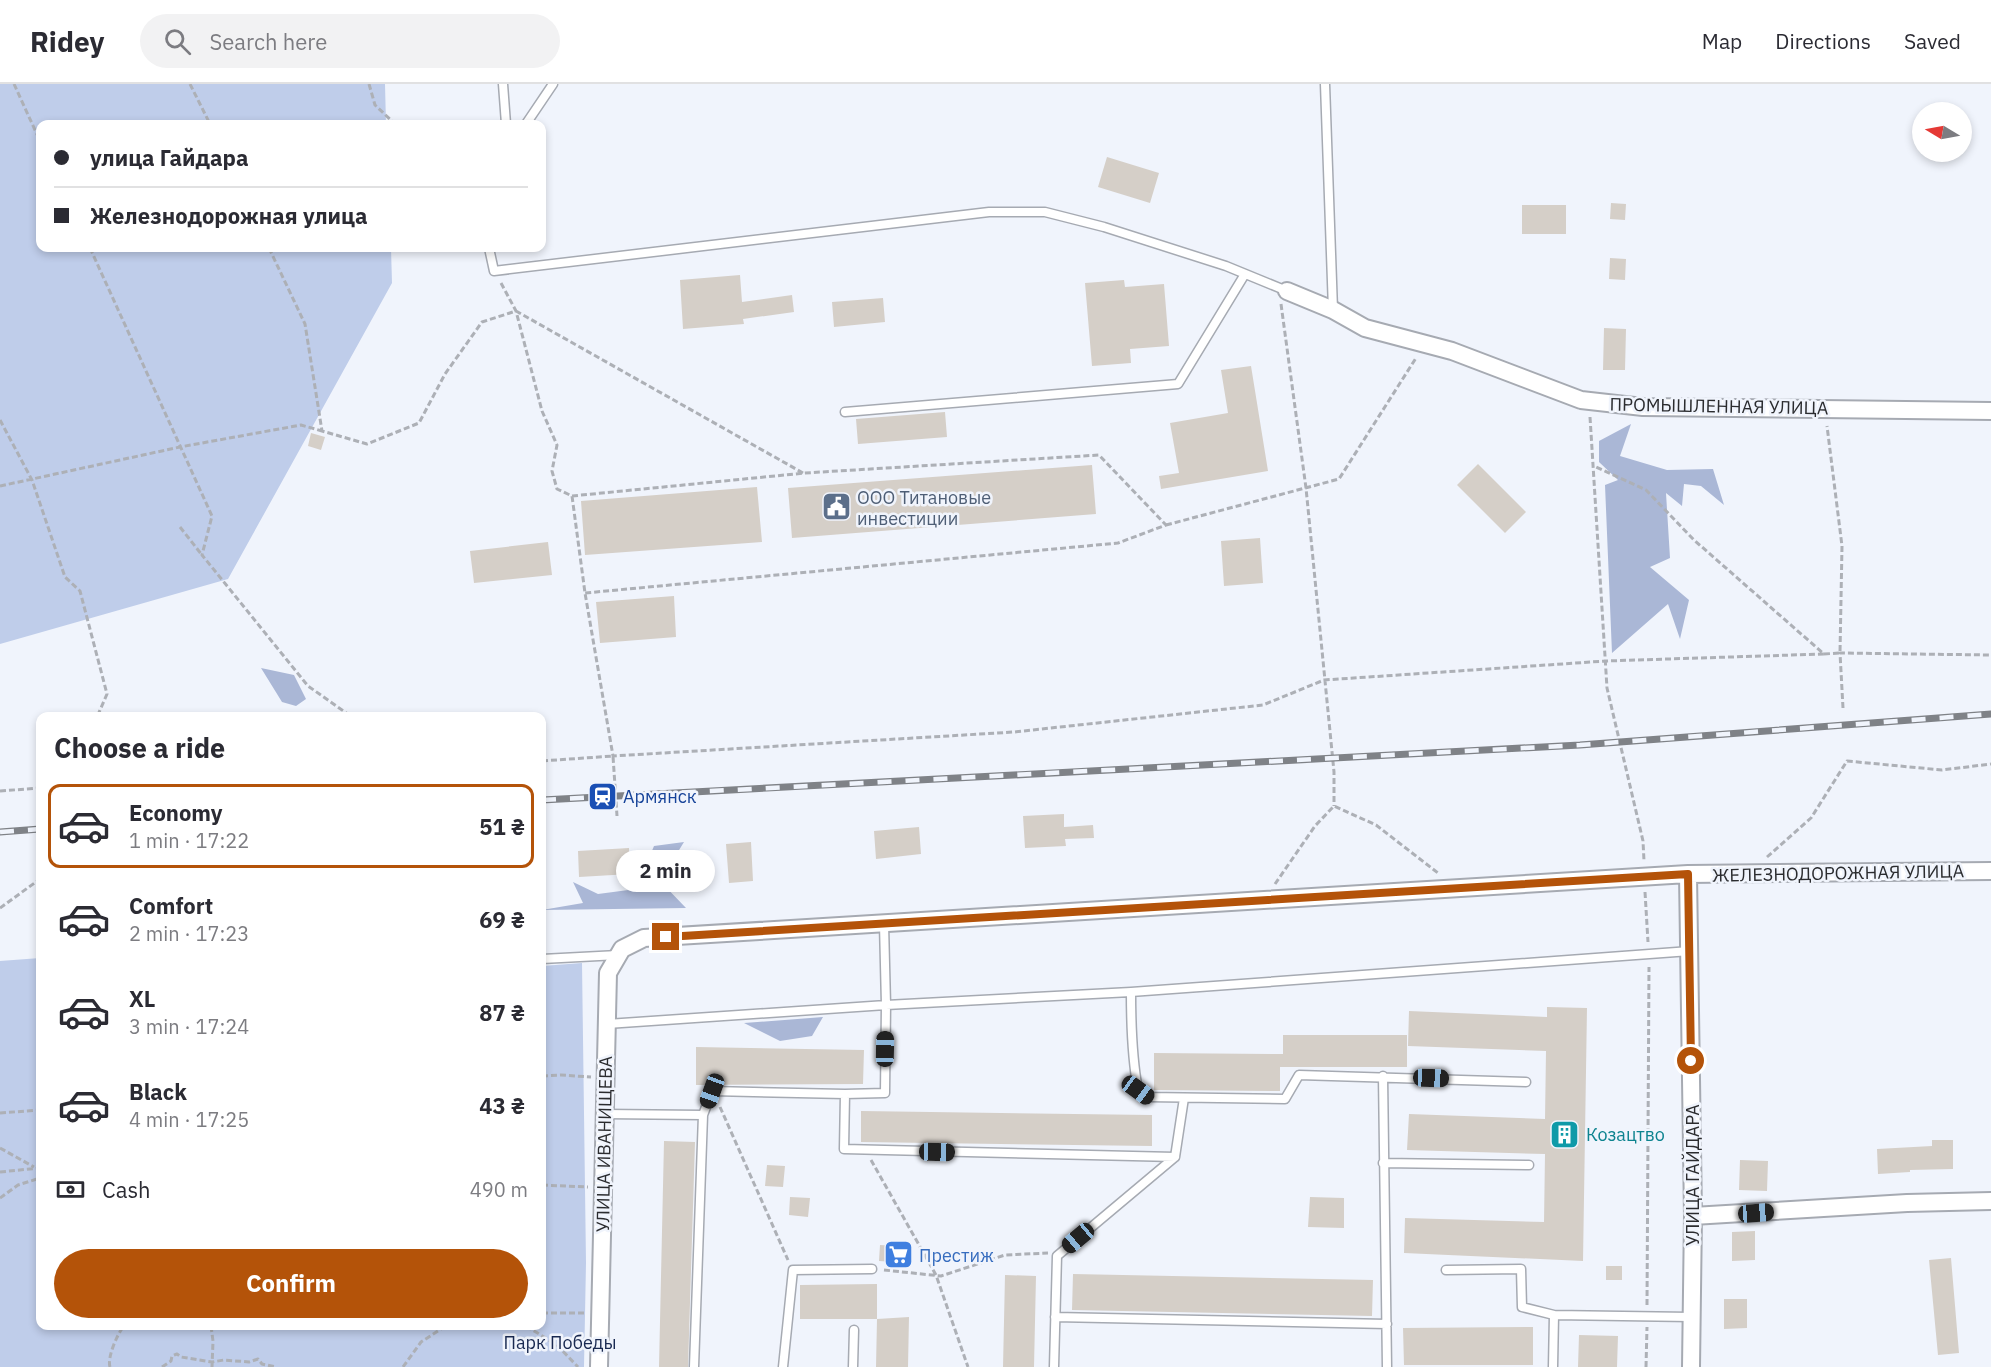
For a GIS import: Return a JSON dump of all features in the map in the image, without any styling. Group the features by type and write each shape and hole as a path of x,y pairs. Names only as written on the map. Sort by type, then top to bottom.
{"street":[{"name":"ПРОМЫШЛЕННАЯ УЛИЦА","path":"1283,290 1334,310 1365,328 1452,351 1581,400 1643,407 1991,411"},
{"name":"ЖЕЛЕЗНОДОРОЖНАЯ УЛИЦА","path":"618,956 622,949 644,938 1688,874 1991,871"},
{"name":"УЛИЦА ГАЙДАРА","path":"1688,874 1693,1216 1691,1367"},
{"name":"УЛИЦА ИВАНИЩЕВА","path":"599,1367 608,973 618,956"},
{"path":"1693,1216 1907,1203 1991,1201"}],"lane":[{"path":"503,84 506,120"},
{"path":"529,120 554,84"},
{"path":"1325,84 1334,310"},
{"path":"490,252 494,271 989,212 1045,212 1104,227 1226,266 1283,290"},
{"path":"844,412 1178,384 1245,274"},
{"path":"694,1367 704,1115 712,1091 885,1093 884,924"},
{"path":"607,1024 886,1005 1131,992 1690,951"},
{"path":"546,959 618,956"},
{"path":"1131,992 1131,1023 1138,1090 1148,1097 1285,1099 1299,1075 1526,1082"},
{"path":"1383,1076 1388,1367"},
{"path":"845,1094 844,1149 1175,1157"},
{"path":"1054,1367 1057,1256 1175,1157 1184,1098"},
{"path":"604,1114 704,1115"},
{"path":"1383,1163 1529,1165"},
{"path":"783,1367 793,1270 872,1269"},
{"path":"1446,1270 1521,1269 1522,1307 1554,1315 1691,1317"},
{"path":"1553,1367 1554,1315"},
{"path":"1055,1317 1387,1324"},
{"path":"853,1367 854,1330"}],"path":[{"path":"14,84 36,132"},
{"path":"190,84 208,120"},
{"path":"369,84 375,105 391,120"},
{"path":"92,252 212,516 202,555"},
{"path":"270,252 304,324 322,431"},
{"path":"494,271 516,310 542,411 557,445 552,471 557,489 572,496 805,473 1100,455 1166,525"},
{"path":"1264,900 1315,826 1334,807 1334,772 1306,488 1283,290"},
{"path":"0,486 180,447 301,425 367,444 419,423 445,374 482,322 516,310 805,473"},
{"path":"585,593 1118,543 1166,525 1339,479 1425,344"},
{"path":"1589,401 1607,688 1643,840 1649,954 1646,1367"},
{"path":"1825,408 1842,546 1840,653 1843,708"},
{"path":"0,420 32,480 65,577 80,591 107,694 99,712"},
{"path":"1593,466 1646,490 1694,540 1824,654"},
{"path":"572,496 585,593 613,756 617,816"},
{"path":"180,527 308,686 345,712"},
{"path":"546,761 1037,730 1263,705 1324,680 1606,661 1840,653 1991,655"},
{"path":"1747,874 1811,818 1847,761 1942,770 1991,764"},
{"path":"0,791 36,788"},
{"path":"1334,807 1376,825 1458,888"},
{"path":"0,908 36,882"},
{"path":"546,1076 605,1078"},
{"path":"712,1091 793,1270"},
{"path":"0,1113 36,1110"},
{"path":"0,1148 35,1168"},
{"path":"865,1150 936,1275 968,1367"},
{"path":"0,1172 35,1168"},
{"path":"0,1198 18,1185 36,1179"},
{"path":"546,1185 603,1187"},
{"path":"872,1269 941,1276 1005,1255 1061,1252"},
{"path":"546,1313 600,1313"},
{"path":"110,1367 108,1361 120,1330"},
{"path":"212,1330 212,1367"},
{"path":"403,1367 420,1342 439,1330"},
{"path":"533,1330 557,1345 579,1367"},
{"path":"162,1367 177,1354 181,1357 213,1362 224,1360 249,1362 258,1359 262,1364 276,1367"}],"green space":[{"path":"0,84 385,84 386,120 36,120 36,252 391,252 392,283 228,579 0,644"},
{"name":"Парк Победы","path":"36,958 36,1330 546,1330 546,966 582,963 586,1263 584,1367 0,1367 0,961"}],"shaded area":[{"path":"1631,424 1620,456 1667,470 1713,469 1724,505 1701,486 1684,484 1682,506 1666,493 1670,558 1650,567 1689,600 1680,639 1668,604 1612,653 1605,485 1618,480 1599,462 1599,441"},
{"path":"261,668 294,675 306,699 296,706 282,702"},
{"path":"684,842 660,881 686,908 546,910 583,903 573,882 598,894 636,889 654,846"},
{"path":"823,1017 812,1036 780,1041 744,1023"}],"building":[{"path":"1107,157 1159,173 1150,203 1098,187"},
{"path":"1611,203 1626,204 1625,220 1610,219"},
{"path":"1522,205 1566,205 1566,234 1522,234"},
{"path":"1610,258 1626,259 1625,280 1609,279"},
{"path":"740,275 742,302 792,295 794,312 743,319 744,324 683,329 680,280"},
{"path":"1124,280 1125,287 1164,284 1169,346 1130,349 1131,363 1092,366 1085,283"},
{"path":"883,298 885,322 834,327 832,302"},
{"path":"1604,328 1626,329 1625,370 1603,370"},
{"path":"1251,366 1268,471 1161,489 1159,476 1179,473 1170,423 1228,413 1221,370"},
{"path":"945,412 947,437 858,444 856,419"},
{"path":"311,433 325,437 321,450 308,446"},
{"path":"1478,464 1526,512 1505,533 1457,485"},
{"path":"1092,465 1096,514 792,538 788,488"},
{"path":"757,487 762,542 585,555 581,501"},
{"path":"1260,538 1263,583 1224,586 1221,541"},
{"path":"548,542 552,575 474,583 470,551"},
{"path":"674,596 676,637 600,643 596,602"},
{"path":"1064,814 1064,827 1093,825 1094,838 1065,839 1066,846 1025,848 1023,816"},
{"path":"919,827 921,854 876,859 874,831"},
{"path":"751,842 753,881 729,883 726,844"},
{"path":"629,848 630,874 579,877 578,851"},
{"path":"1547,1007 1587,1008 1583,1261 1404,1253 1405,1218 1544,1222 1545,1154 1407,1150 1409,1114 1545,1119 1546,1051 1408,1046 1409,1011 1547,1017"},
{"path":"1283,1035 1407,1035 1407,1067 1280,1067 1280,1091 1154,1090 1154,1053 1283,1054"},
{"path":"696,1047 864,1050 863,1084 696,1085"},
{"path":"861,1111 1152,1115 1152,1146 861,1142"},
{"path":"1932,1140 1953,1140 1953,1169 1910,1170 1910,1172 1878,1174 1877,1149 1932,1146"},
{"path":"664,1141 695,1142 688,1367 659,1367"},
{"path":"1740,1160 1768,1161 1767,1191 1739,1190"},
{"path":"767,1165 785,1166 783,1187 765,1186"},
{"path":"790,1197 810,1198 808,1217 789,1215"},
{"path":"1310,1197 1344,1198 1344,1228 1308,1227"},
{"path":"1755,1231 1755,1260 1732,1261 1732,1232"},
{"path":"880,1245 911,1247 910,1263 879,1261"},
{"path":"1951,1258 1959,1353 1938,1355 1929,1260"},
{"path":"1606,1266 1622,1266 1622,1280 1606,1280"},
{"path":"1073,1274 1373,1280 1372,1316 1072,1310"},
{"path":"1005,1275 1036,1276 1034,1367 1003,1367"},
{"path":"877,1284 877,1319 800,1319 800,1285"},
{"path":"1724,1299 1747,1299 1747,1328 1724,1329"},
{"path":"909,1317 908,1367 876,1367 877,1319"},
{"path":"1533,1327 1533,1365 1404,1365 1403,1328"},
{"path":"1579,1335 1618,1336 1617,1367 1578,1367"}],"railway":[{"path":"546,800 1580,745 1991,714"},
{"path":"0,832 36,829"}],"place":[{"name":"ООО Титановые инвестиции","path":"836,507"},
{"name":"Армянск","path":"602,796"},
{"name":"Козацтво","path":"1565,1134"},
{"name":"Престиж","path":"898,1255"}],"route":[{"path":"666,937 1688,874 1691,1061"}]}
